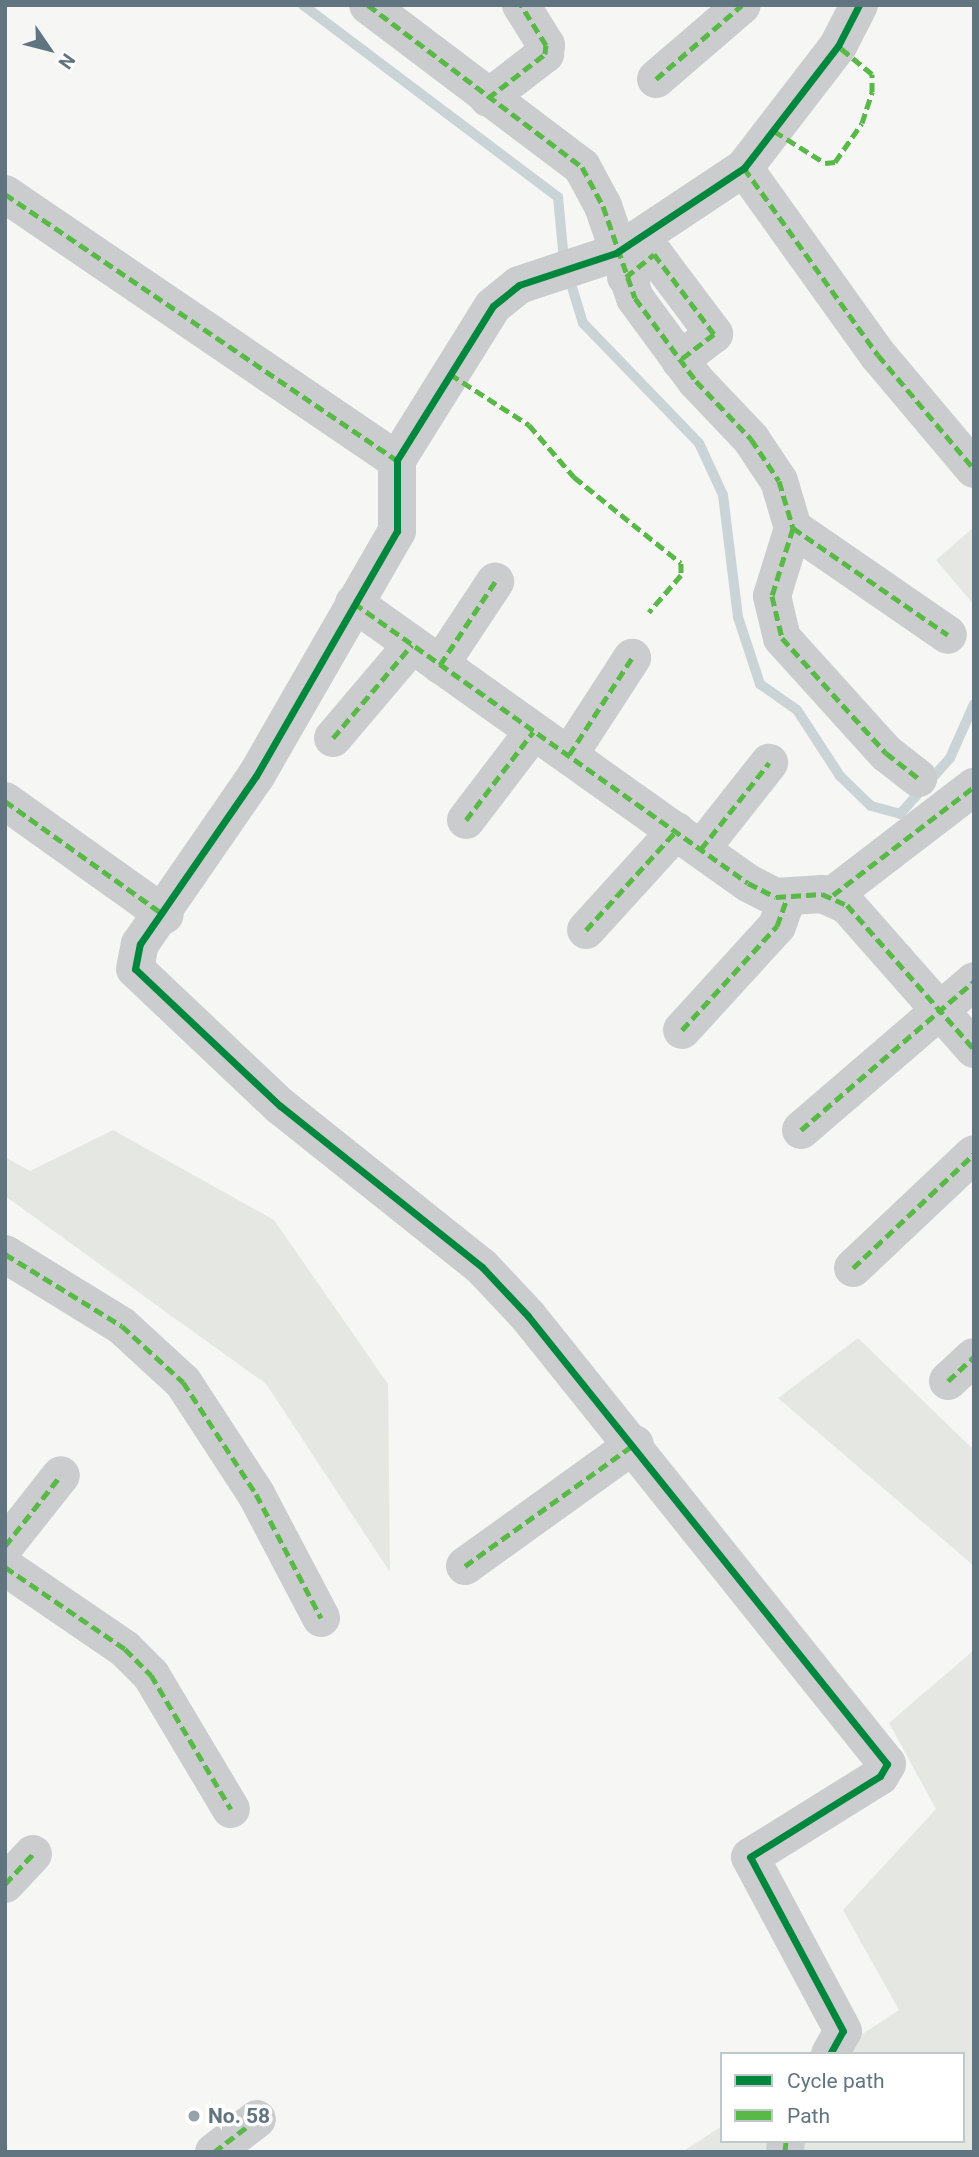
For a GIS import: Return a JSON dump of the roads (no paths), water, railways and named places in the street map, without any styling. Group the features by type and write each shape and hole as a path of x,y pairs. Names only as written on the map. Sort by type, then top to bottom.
{"street":[{"path":"368,5 582,167 603,206 609,264 680,360 779,481 793,528 772,596 782,639 886,753 918,778"},
{"path":"488,98 545,54 546,45 521,5"},
{"path":"656,79 742,5"},
{"path":"831,2052 843,2031 750,1857 880,1776 887,1765 635,1444 482,1267 280,1106 155,992 135,969 140,944 164,915 256,776 397,531 397,460 493,306 519,285 546,275 609,264 744,169 838,46 859,5"},
{"path":"744,169 878,355 974,469"},
{"path":"5,194 397,460"},
{"path":"793,528 948,635"},
{"path":"333,738 426,655 495,582"},
{"path":"354,603 761,891 787,898 833,895 974,787"},
{"path":"569,755 632,658"},
{"path":"466,820 533,732"},
{"path":"586,930 689,840 769,763"},
{"path":"5,801 164,915"},
{"path":"833,895 944,1010 974,1048"},
{"path":"682,1030 777,926 787,898"},
{"path":"801,1130 944,1010 974,981"},
{"path":"853,1268 974,1154"},
{"path":"5,1254 122,1326 183,1382 256,1494 321,1618"},
{"path":"465,1566 635,1444"},
{"path":"5,1546 61,1475"},
{"path":"5,1567 125,1649 151,1675 231,1809"},
{"path":"5,1884 33,1854"},
{"path":"214,2152 257,2119"}],"waterway":[{"path":"303,5 558,197 564,261 583,323 699,443 723,495 738,617 760,684 797,710 840,776 871,806 900,814 950,758 974,704"}],"place":[{"name":"No. 58","path":"194,2116"}]}
